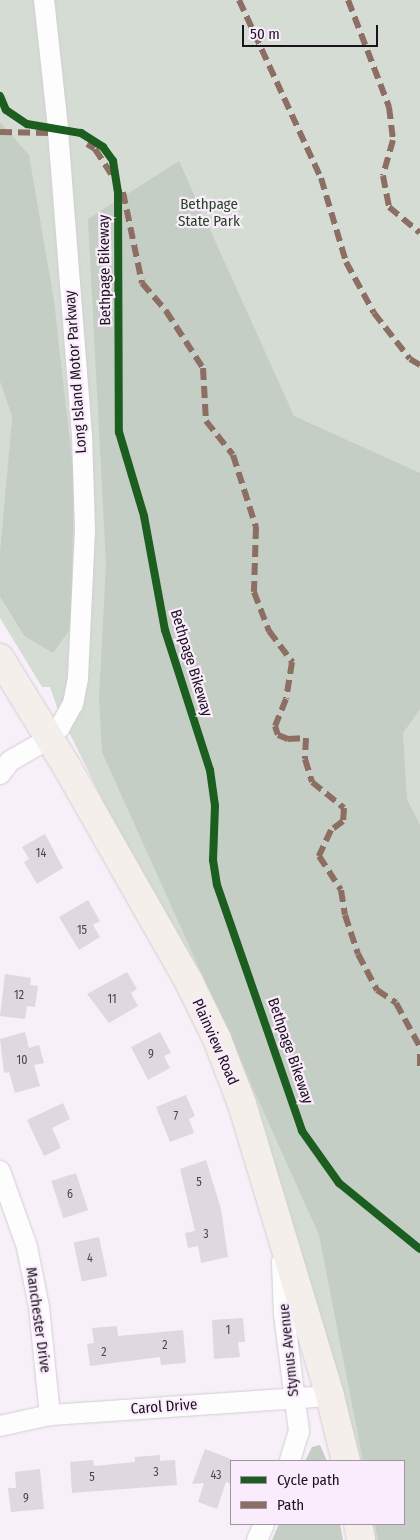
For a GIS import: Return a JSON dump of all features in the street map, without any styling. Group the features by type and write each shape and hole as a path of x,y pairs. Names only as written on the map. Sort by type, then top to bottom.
{"main road":[{"name":"Plainview Road","path":"0,658 50,738 189,982 217,1039 242,1104 330,1396 346,1460"},
{"path":"358,1525 361,1540"}],"street":[{"name":"Long Island Motor Parkway","path":"44,0 58,128 82,436 85,530 78,678 73,704 50,738"},
{"path":"0,774 10,761 50,738"},
{"name":"Manchester Drive","path":"0,1170 27,1247 39,1307 50,1415"},
{"name":"Stymus Avenue","path":"282,1237 284,1314 298,1442 290,1460"},
{"name":"Carol Drive","path":"0,1426 50,1415 330,1396"},
{"path":"257,1540 264,1525"}],"green space":[{"name":"Bethpage State Park","path":"0,0 420,0 420,1540 358,1540 358,1525 405,1525 405,1460 346,1460 236,1070 58,710 50,687 42,687 0,618 0,597 24,636 36,643 0,556 0,382 12,417 5,508 35,504 0,287"}],"shaded area":[{"path":"0,122 29,155 54,301 74,478 71,628 53,653 24,636 0,597 0,554 12,417 0,382"},
{"path":"179,161 294,416 420,473 420,709 403,733 407,799 420,825 420,1540 378,1540 375,1525 405,1525 405,1460 363,1460 319,1235 102,752 99,699 106,564 88,219"},
{"path":"320,1445 327,1460 306,1460 312,1447"},
{"path":"279,1525 340,1525 343,1540 272,1540"}],"building":[{"path":"45,834 63,868 37,884 24,862 29,859 22,847"},
{"path":"88,900 100,921 93,925 100,937 79,950 59,917"},
{"path":"127,972 137,989 131,993 138,1006 109,1023 87,994"},
{"path":"5,974 31,978 30,985 38,986 35,1007 27,1006 25,1019 0,1016"},
{"path":"25,1032 29,1048 39,1045 44,1063 34,1065 40,1086 15,1093 9,1072 4,1073 0,1039"},
{"path":"160,1032 171,1053 164,1056 170,1068 148,1080 131,1047"},
{"path":"186,1095 195,1116 189,1119 194,1133 170,1142 156,1107"},
{"path":"63,1103 70,1119 52,1128 61,1148 44,1156 27,1120"},
{"path":"206,1160 221,1209 228,1257 201,1263 198,1246 188,1248 185,1233 195,1231 180,1169"},
{"path":"76,1173 88,1210 63,1218 51,1181"},
{"path":"99,1237 107,1276 82,1282 74,1242"},
{"path":"243,1318 245,1342 238,1342 240,1357 214,1359 212,1320"},
{"path":"117,1326 118,1336 183,1330 186,1363 161,1365 160,1357 90,1366 87,1344 94,1343 92,1328"},
{"path":"205,1449 231,1459 230,1484 226,1482 217,1509 198,1502 204,1483 192,1484"},
{"path":"160,1455 160,1461 175,1460 177,1485 72,1493 70,1462 93,1460 94,1466 135,1462 135,1457"},
{"path":"40,1469 44,1509 11,1512 8,1488 16,1488 15,1472"}],"marked path":[{"path":"239,0 321,178 346,262 374,313 410,359 420,365"},
{"path":"348,0 389,107 393,140 383,176 389,207 420,233"},
{"path":"0,132 50,133"},
{"path":"87,144 95,149 112,175"},
{"path":"123,192 142,283 166,311 203,368 206,421 233,455 256,527 254,592 269,631 292,662 286,699 275,726 278,735 288,739 306,738 305,759 312,782 344,808 343,821 331,830 319,856 341,890 345,915 358,954 377,990 396,1003 420,1047"},
{"path":"420,1054 420,1066"}],"cycle path":[{"name":"Bethpage Bikeway","path":"0,96 6,110 27,124 81,133 103,147 113,161 118,192 119,432 144,516 165,630 210,770 215,806 213,860 217,885 302,1131 339,1183 420,1249"}]}
